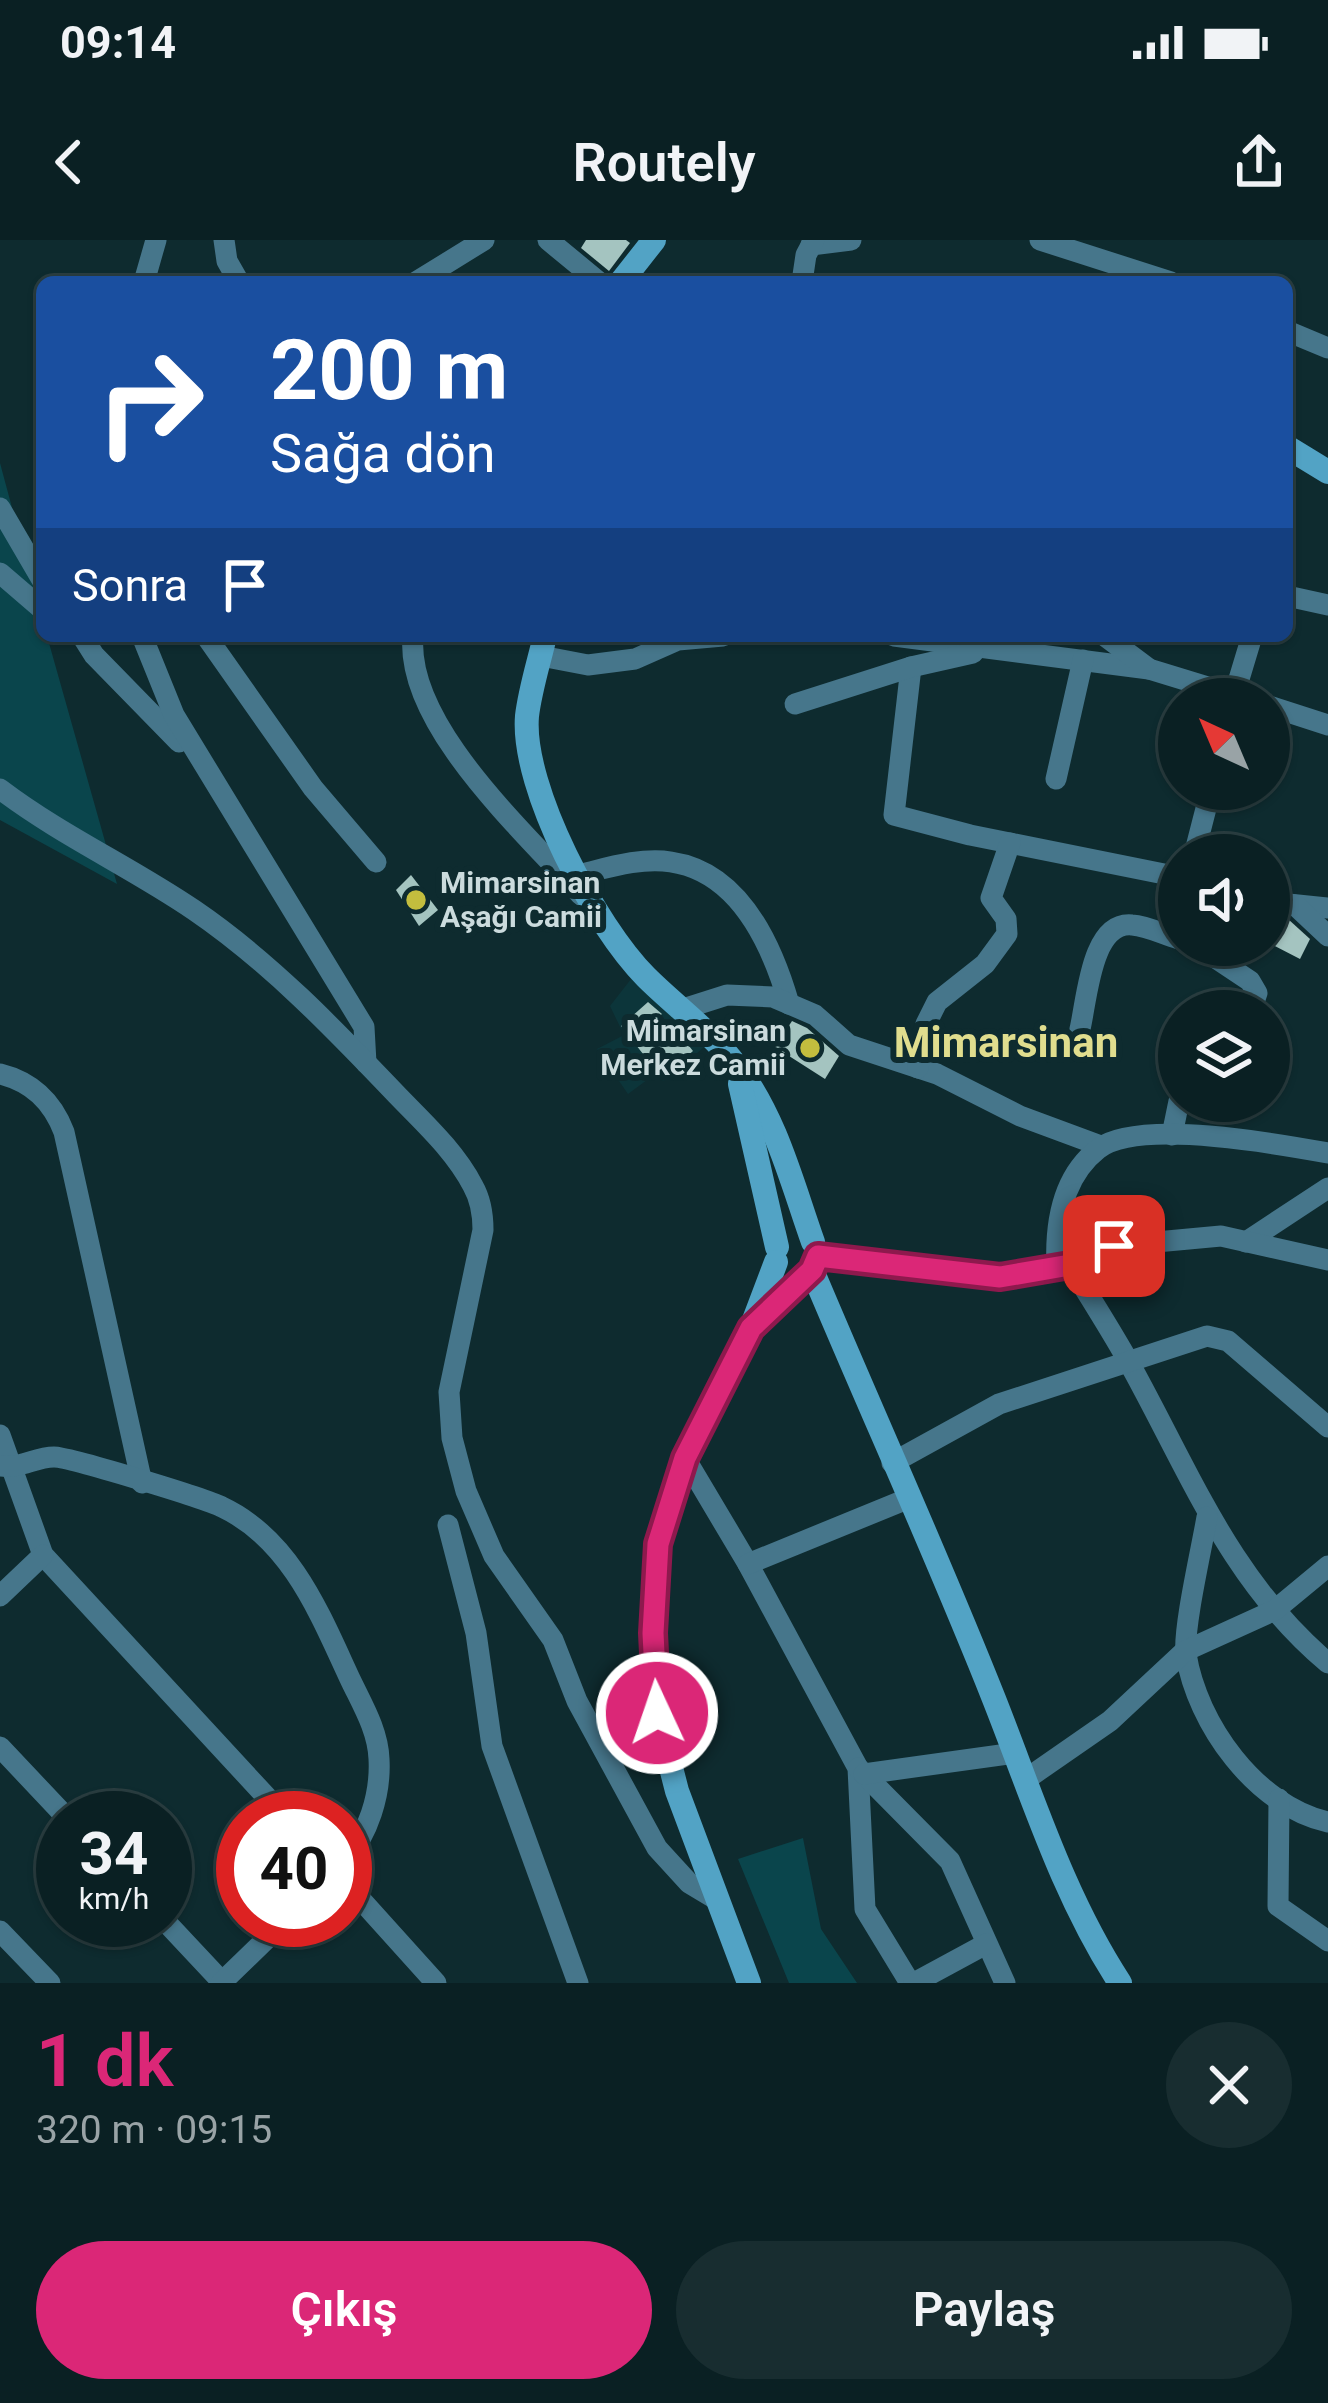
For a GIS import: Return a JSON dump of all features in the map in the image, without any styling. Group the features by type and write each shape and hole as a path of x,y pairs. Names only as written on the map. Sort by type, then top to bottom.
{"street":[{"path":"146,276 156,240"},
{"path":"224,240 236,276"},
{"path":"426,276 484,240"},
{"path":"548,240 591,276"},
{"path":"626,276 654,240"},
{"path":"804,276 813,242 851,240"},
{"path":"1040,240 1152,276"},
{"path":"1293,333 1328,347"},
{"path":"1293,451 1328,472"},
{"path":"0,508 36,570"},
{"path":"0,573 36,605"},
{"path":"1293,597 1328,605"},
{"path":"83,642 205,768"},
{"path":"144,642 174,715 364,1027 367,1063"},
{"path":"210,642 301,772 376,862"},
{"path":"413,642 418,686 451,748 598,915 644,976 736,1064 765,1110 812,1261 892,1463 1093,1943 1120,1983"},
{"path":"598,915 540,803 529,760 527,716 543,646 588,665 634,659 673,642"},
{"path":"939,642 1149,669 1177,678"},
{"path":"1114,642 1149,669"},
{"path":"1243,678 1251,642"},
{"path":"795,704 911,667 992,649"},
{"path":"1056,779 1083,660"},
{"path":"911,667 894,814 1158,873"},
{"path":"1290,713 1328,725"},
{"path":"0,789 68,837 208,920 255,958 367,1063 471,1182 481,1204 482,1244 472,1270 449,1392 454,1452 475,1517 494,1556 553,1640 577,1701 657,1848 689,1883 718,1901 767,1983"},
{"path":"918,1068 926,1024 937,1002 985,964 1007,934 1006,920 991,898 1010,843"},
{"path":"578,874 622,864 668,861 715,879 760,928 778,964 789,1004"},
{"path":"1290,904 1328,908"},
{"path":"1295,904 1328,936"},
{"path":"1081,1029 1106,934 1133,925 1158,933"},
{"path":"1228,966 1255,990"},
{"path":"683,1009 727,995 773,998 815,1015 848,1045 918,1068 1020,1116 1101,1146 1153,1134 1262,1141 1328,1153"},
{"path":"736,1064 776,1254 785,1274 812,1261 1000,1277 1064,1266 1114,1246 1221,1236 1328,1260"},
{"path":"0,1073 44,1098 64,1132 142,1483"},
{"path":"1172,1135 1175,1122"},
{"path":"1101,1146 1078,1171 1063,1201 1056,1234 1064,1266 1127,1360 1207,1517 1274,1610 1328,1664"},
{"path":"1246,1242 1328,1188"},
{"path":"749,1983 676,1791 657,1713 653,1633 658,1544 685,1458 751,1328 776,1254 794,1234 812,1261"},
{"path":"751,1328 812,1261"},
{"path":"892,1463 999,1404 1207,1336 1228,1341 1328,1426"},
{"path":"0,1435 6,1467 43,1555 261,1791"},
{"path":"6,1467 55,1457 222,1507 276,1550 307,1588 370,1720 378,1746 372,1808"},
{"path":"685,1458 861,1771 950,1862 1005,1983"},
{"path":"748,1564 907,1499"},
{"path":"1207,1517 1185,1651 1204,1709 1232,1757 1279,1799 1328,1822"},
{"path":"448,1525 476,1633 492,1746 578,1983"},
{"path":"0,1596 43,1555"},
{"path":"1024,1780 1110,1721 1185,1651 1274,1610 1328,1566"},
{"path":"0,1747 42,1791"},
{"path":"861,1771 1015,1754"},
{"path":"861,1771 865,1909 912,1983 986,1944"},
{"path":"1279,1799 1278,1906 1328,1941"},
{"path":"372,1912 436,1983"},
{"path":"0,1931 50,1983"},
{"path":"189,1947 222,1983 259,1947"}],"shaded area":[{"path":"0,463 36,597 36,642 49,642 117,884 0,820"},
{"path":"635,974 704,1047 665,1081 651,1077 628,1094 597,1049 624,1035 610,1006"},
{"path":"803,1838 821,1929 857,1983 789,1983 738,1859"}],"building":[{"path":"586,240 630,243 609,271 581,248"},
{"name":"Mimarsinan Aşağı Camii","path":"411,875 438,910 419,926 396,890"},
{"path":"1290,921 1310,939 1300,959 1290,954"},
{"path":"648,1002 662,1014 657,1018 680,1045 685,1041 693,1051 662,1078 621,1026"},
{"name":"Mimarsinan Merkez Camii","path":"792,1021 839,1056 825,1079 775,1047"}],"place":[{"name":"Mimarsinan Aşağı Camii","path":"416,900"},
{"name":"Mimarsinan Merkez Camii","path":"810,1048"}],"district":[{"name":"Mimarsinan","path":"1006,1042"}],"route":[{"path":"657,1713 653,1633 658,1544 685,1458 751,1328 812,1270 818,1256 1000,1277 1070,1265 1114,1246"}]}
